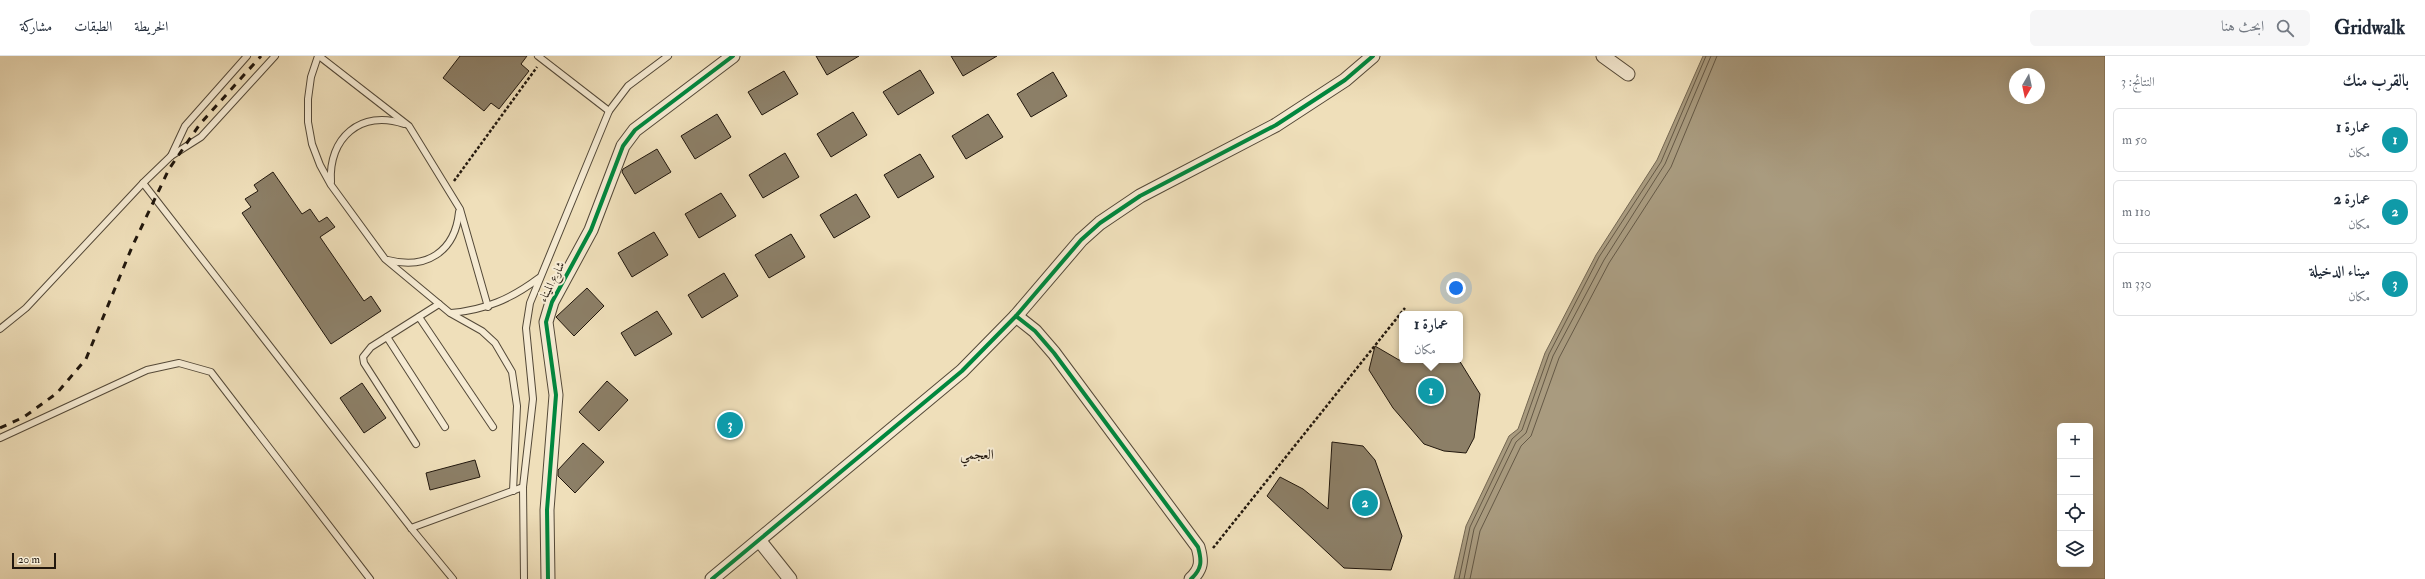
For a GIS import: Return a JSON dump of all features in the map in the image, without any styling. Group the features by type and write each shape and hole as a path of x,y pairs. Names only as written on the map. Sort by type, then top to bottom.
{"street":[{"name":"شارع الميناء","path":"548,579 548,510 556,395 546,332 552,302 591,230 623,146 635,130 733,56"},
{"path":"712,579 962,371 1016,316 1081,240 1115,211 1276,125 1345,80 1373,56"},
{"path":"1603,56 1628,74"},
{"path":"1016,316 1035,331 1054,353 1198,547 1202,561 1198,572 1191,579"},
{"path":"760,540 790,579"}],"lane":[{"path":"171,156 180,134 186,126 247,56"},
{"path":"0,329 26,308 143,183 171,156 201,137 275,56"},
{"path":"488,307 460,209 409,126 318,56 311,77 308,99 308,122 312,144 320,165 331,185 385,259 450,313 482,331 495,343 512,372 517,406 513,491"},
{"path":"524,579 523,487 533,399 526,328 530,303 538,278 609,111 628,86 668,56"},
{"path":"540,58 609,111"},
{"path":"331,185 330,167 334,150 349,132 358,125 375,120 393,120 409,126"},
{"path":"143,183 411,528 454,579"},
{"path":"385,259 402,263 420,262 436,255 452,237 458,226 460,209"},
{"path":"450,313 488,307 506,300 538,278"},
{"path":"416,444 364,364 366,351 439,304"},
{"path":"419,317 494,426"},
{"path":"387,337 446,427"},
{"path":"0,438 147,370 179,363 211,372 370,579"},
{"path":"411,528 523,487"}],"path":[{"path":"448,189 540,58"},
{"path":"1202,561 1399,315"}],"water":[{"path":"1703,56 2105,56 2105,579 1454,579 1466,526 1509,436 1518,429 1545,353 1596,255 1657,160"}],"building":[{"path":"460,56 527,56 521,64 529,71 499,109 491,103 484,111 443,78"},
{"path":"816,56 859,56 827,75"},
{"path":"951,56 997,56 963,76"},
{"path":"920,70 934,93 898,115 883,92"},
{"path":"784,71 798,94 762,115 748,92"},
{"path":"1053,72 1067,96 1031,117 1017,94"},
{"path":"853,112 867,135 831,157 817,134"},
{"path":"717,114 731,137 695,159 681,136"},
{"path":"988,114 1003,137 966,159 952,136"},
{"path":"657,149 671,172 635,194 622,172 623,169"},
{"path":"785,153 799,177 763,198 749,175"},
{"path":"920,154 934,177 898,198 884,175"},
{"path":"273,172 302,214 310,209 319,222 327,217 335,227 320,237 364,301 371,296 381,311 331,344 242,213 251,207 245,199 258,191 254,185"},
{"path":"721,193 736,216 699,238 685,214"},
{"path":"856,194 870,217 834,238 820,215"},
{"path":"654,232 668,255 632,277 618,253"},
{"path":"791,234 805,257 769,278 755,255"},
{"path":"724,273 738,296 702,318 688,295"},
{"path":"587,288 604,306 574,336 556,317"},
{"path":"657,311 672,334 635,356 621,333"},
{"path":"1375,346 1399,360 1399,363 1461,363 1480,394 1474,438 1466,453 1444,451 1424,444 1393,408 1369,370"},
{"path":"607,381 628,400 599,431 579,412"},
{"path":"362,383 386,418 364,433 340,398"},
{"path":"1332,442 1363,446 1375,460 1402,536 1391,570 1344,568 1267,496 1280,477 1303,489 1328,509"},
{"path":"583,443 604,462 575,493 558,476 558,470"},
{"path":"475,460 480,477 430,490 426,473"}],"railway":[{"path":"0,428 24,417 57,393 86,359 132,247 169,169 200,124 261,56"}],"cycle path":[{"path":"548,579 547,510 556,395 546,322 552,302 591,230 623,146 635,130 733,56"},
{"path":"712,579 962,371 1016,316 1081,240 1100,223 1140,196 1276,125 1345,80 1373,56"},
{"path":"1016,316 1035,331 1054,353 1198,547 1200,564 1197,572 1191,579"}],"place":[{"name":"عمارة 1","path":"1431,391"},
{"name":"ميناء الدخيلة","path":"730,425"},
{"name":"عمارة 2","path":"1365,503"}],"district":[{"name":"العجمي","path":"977,454"}]}
